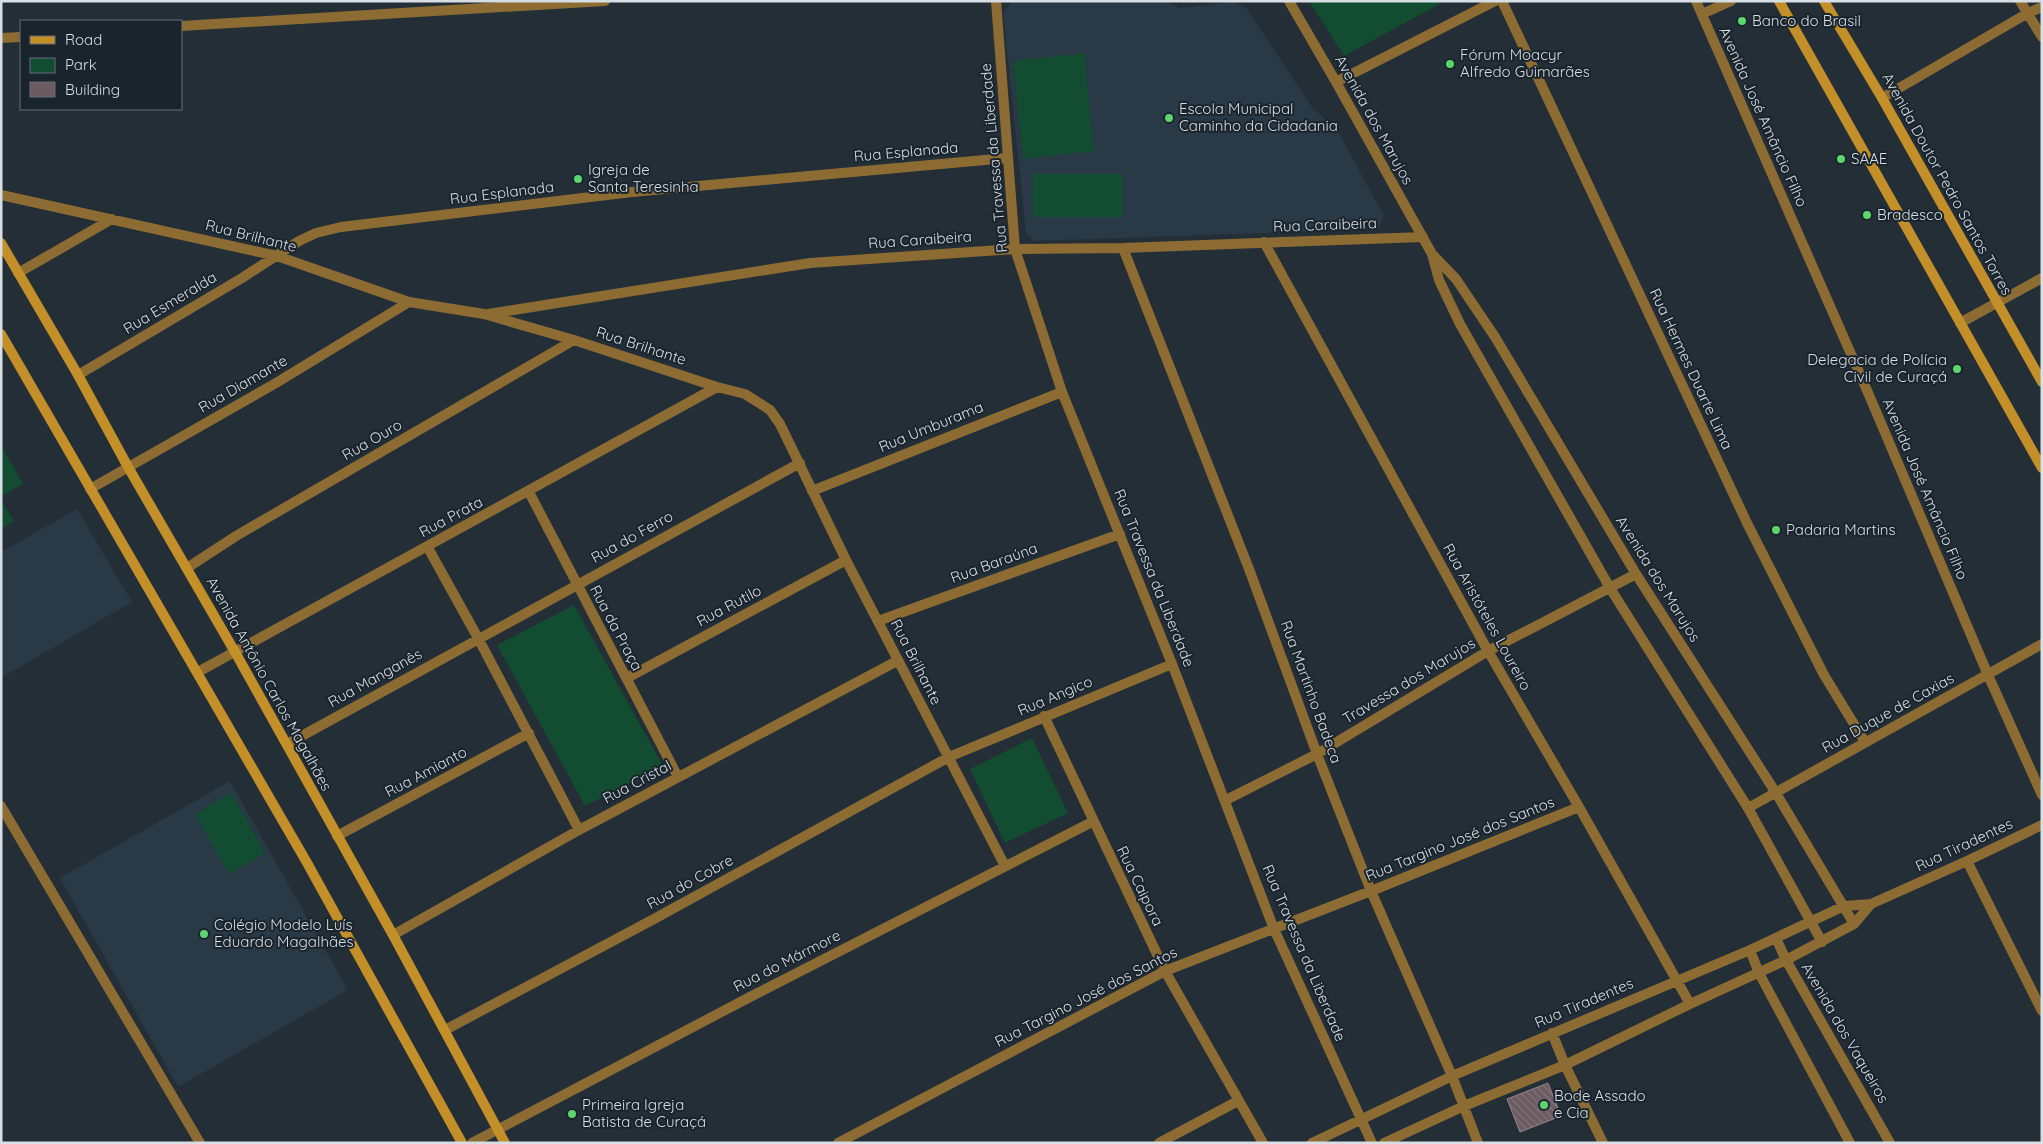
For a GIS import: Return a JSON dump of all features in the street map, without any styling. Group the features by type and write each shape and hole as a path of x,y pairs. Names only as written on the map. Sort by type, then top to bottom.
{"street":[{"path":"182,26 605,1"},
{"name":"Rua Travessa da Liberdade","path":"996,1 1015,249 1062,392 1226,800 1274,929 1372,1143"},
{"name":"Avenida dos Marujos","path":"1289,1 1423,237 1432,254 1439,280 1460,324 1610,588 1748,808 1822,942"},
{"path":"1336,82 1495,1"},
{"name":"Rua Hermes Duarte Lima","path":"1502,1 1747,523 1824,675 1865,742"},
{"name":"Avenida José Amâncio Filho","path":"1696,1 1869,396 1988,675 2042,795"},
{"path":"1702,14 1730,1"},
{"path":"1780,1 2042,468"},
{"name":"Avenida Doutor Pedro Santos Torres","path":"1824,1 1882,98 2042,382"},
{"path":"2020,1 2042,37"},
{"path":"1882,98 2028,13 2042,7"},
{"path":"1,38 20,37"},
{"name":"Rua Esplanada","path":"277,256 299,241 316,233 341,227 632,192 1007,158"},
{"name":"Rua Brilhante","path":"1,195 277,256 408,302 484,314 574,340 717,387 745,394 770,410 780,424 897,661 1005,866"},
{"path":"18,273 112,219"},
{"name":"Rua Caraibeira","path":"484,314 810,263 1015,249 1123,248 1423,237"},
{"name":"Rua Aristóteles Loureiro","path":"1264,242 1488,652 1579,807 1690,1004"},
{"name":"Avenida Antônio Carlos Magalhães","path":"1,243 287,744 445,1030 505,1143"},
{"name":"Rua Martinho Badeca","path":"1123,248 1249,569 1317,754 1371,892 1452,1076 1478,1143"},
{"name":"Avenida dos Marujos","path":"1432,254 1456,279 1495,337 1636,574 1776,793 1854,924"},
{"name":"Rua Esmeralda","path":"78,375 277,256"},
{"path":"1960,323 2042,278"},
{"name":"Rua Diamante","path":"90,489 276,383 408,302"},
{"path":"1,334 306,861 462,1143"},
{"name":"Rua Ouro","path":"187,568 236,536 574,340"},
{"name":"Rua Prata","path":"198,672 529,492 717,387"},
{"name":"Rua Umburama","path":"812,491 1062,392"},
{"name":"Rua do Ferro","path":"478,638 800,463"},
{"name":"Rua da Praça","path":"529,492 678,778"},
{"name":"Rua Baraúna","path":"878,621 1120,534"},
{"path":"427,546 529,733 579,830"},
{"name":"Rua Rutilo","path":"627,678 846,560"},
{"name":"Travessa dos Marujos","path":"1226,800 1317,754 1488,652 1636,574"},
{"name":"Rua Manganês","path":"287,744 478,638"},
{"name":"Rua Duque de Caxias","path":"1748,808 2042,644"},
{"name":"Rua Cristal","path":"393,935 579,830 897,661"},
{"name":"Rua Angico","path":"949,757 1172,664"},
{"name":"Rua Caipora","path":"1044,716 1092,822 1165,971 1263,1143"},
{"name":"Rua Amianto","path":"337,836 529,733"},
{"name":"Rua do Cobre","path":"445,1030 654,919 949,757"},
{"path":"1,806 200,1143"},
{"name":"Rua Targino José dos Santos","path":"838,1143 1165,971 1371,892 1579,807"},
{"name":"Rua do Mármore","path":"472,1143 1092,822"},
{"name":"Rua Tiradentes","path":"1312,1143 1452,1076 1552,1032 1676,979 1750,950 1844,906 1871,904 1967,861 2042,824"},
{"path":"1967,861 2042,1011"},
{"name":"Rua Tiradentes","path":"1384,1143 1464,1106 1565,1065 1786,960 1854,924 1871,904"},
{"name":"Avenida dos Vaqueiros","path":"1776,938 1786,960 1890,1143"},
{"path":"1750,950 1759,973 1850,1143"},
{"path":"1552,1032 1565,1065 1602,1143"},
{"path":"1159,1143 1238,1101"}],"shaded area":[{"name":"Escola Municipal Caminho da Cidadania","path":"1031,1 1167,1 1179,8 1235,2 1247,9 1313,109 1335,126 1384,216 1378,229 1034,241 1026,233 1003,13 1011,3"},
{"path":"77,509 132,602 1,678 1,552"},
{"name":"Colégio Modelo Luís Eduardo Magalhães","path":"230,781 348,990 178,1087 60,878"}],"green space":[{"path":"1309,1 1445,1 1344,56"},
{"path":"1084,53 1094,151 1023,159 1013,61"},
{"path":"1033,174 1123,174 1123,217 1033,217"},
{"path":"1,445 23,484 1,496"},
{"path":"1,501 14,521 1,529"},
{"path":"574,605 663,766 585,806 497,645"},
{"path":"1032,738 1068,813 1005,843 970,769"},
{"path":"231,793 265,853 229,874 195,814"}],"building":[{"path":"1548,1083 1561,1116 1520,1132 1507,1099"}],"place":[{"name":"Banco do Brasil","path":"1742,21"},
{"name":"Fórum Moacyr Alfredo Guimarães","path":"1450,64"},
{"name":"Escola Municipal Caminho da Cidadania","path":"1169,118"},
{"name":"SAAE","path":"1841,159"},
{"name":"Igreja de Santa Teresinha","path":"578,179"},
{"name":"Bradesco","path":"1867,215"},
{"name":"Delegacia de Polícia Civil de Curaçá","path":"1957,369"},
{"name":"Padaria Martins","path":"1776,530"},
{"name":"Colégio Modelo Luís Eduardo Magalhães","path":"204,934"},
{"name":"Bode Assado e Cia","path":"1544,1105"},
{"name":"Primeira Igreja Batista de Curaçá","path":"572,1114"}]}
